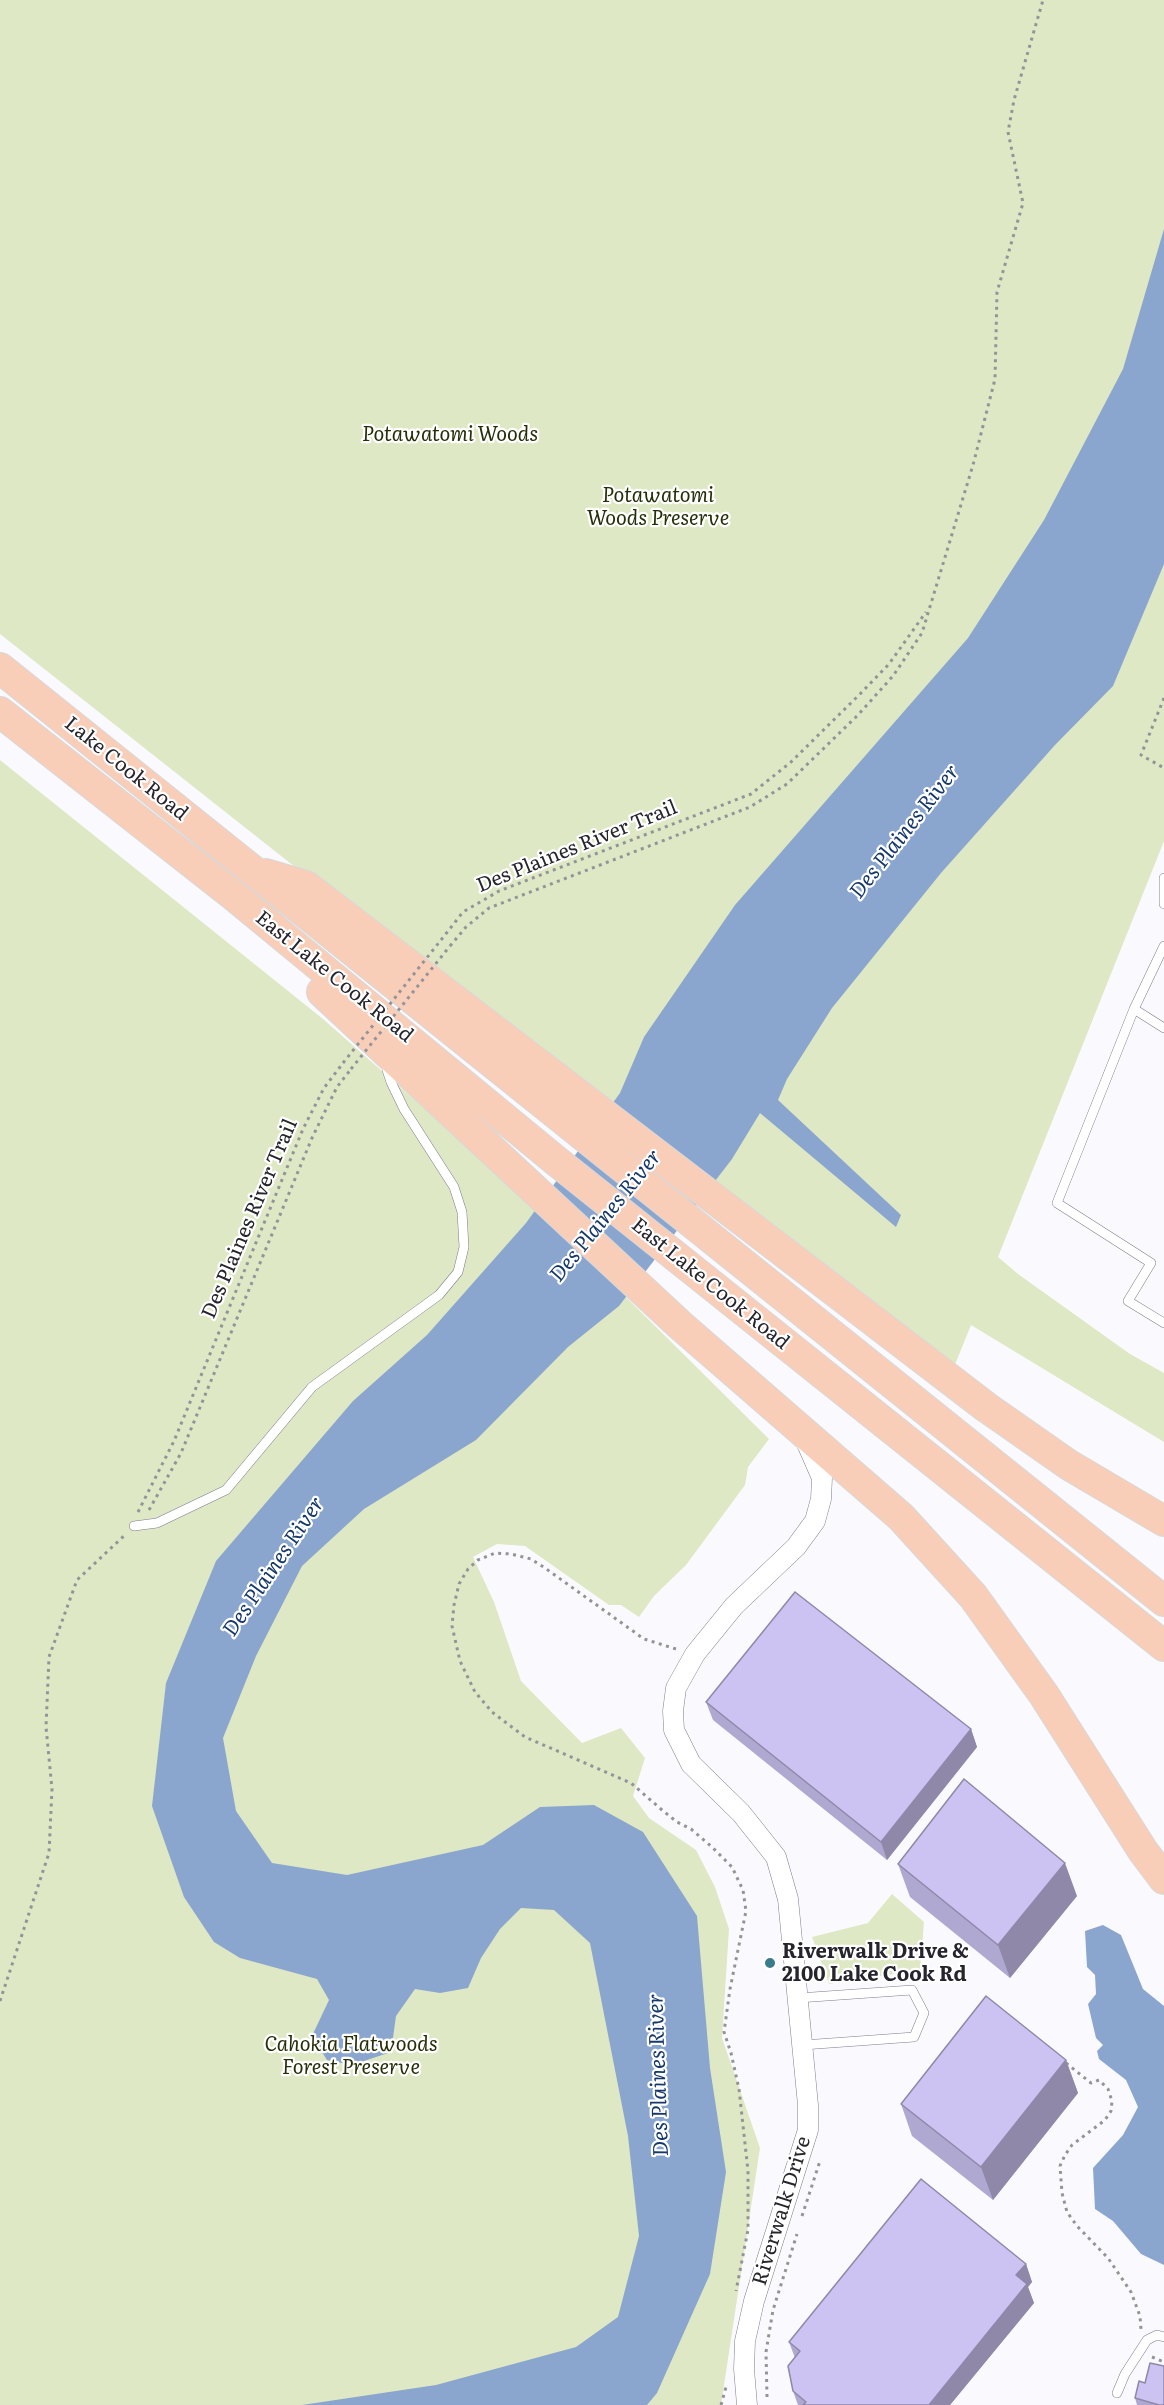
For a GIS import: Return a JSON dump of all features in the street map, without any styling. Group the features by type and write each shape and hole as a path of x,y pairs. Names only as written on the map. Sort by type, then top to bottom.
{"main road":[{"name":"Lake Cook Road","path":"0,668 251,869"},
{"name":"Lake Cook Road","path":"0,712 233,895"},
{"path":"251,869 306,886 986,1407 1069,1465 1164,1521"},
{"name":"East Lake Cook Road","path":"251,869 1164,1601"},
{"path":"233,895 254,929 651,1298 901,1517 973,1596 1044,1695 1143,1851 1164,1879"},
{"name":"East Lake Cook Road","path":"233,895 555,1160 1164,1646"},
{"path":"1143,1851 1142,1866 1164,1899"}],"street":[{"name":"Riverwalk Drive","path":"747,2405 744,2369 745,2341 752,2311 808,2130 803,2045 788,1899 776,1857 741,1813 691,1764 674,1730 673,1711 676,1688 695,1654 734,1606 796,1547 815,1521 821,1499 822,1478 800,1428"}],"lane":[{"path":"1164,878 1164,903"},
{"path":"1164,946 1134,1009 1057,1203 1151,1263 1128,1300 1164,1323"},
{"path":"1134,1009 1164,1028"},
{"path":"134,1526 156,1523 226,1490 312,1387 439,1295 458,1272 464,1247 462,1212 454,1187 404,1109 391,1082 387,1070 390,1054"},
{"path":"798,1998 912,1990 924,2013 914,2037 803,2045"},
{"path":"1117,2393 1125,2374 1147,2340 1157,2335 1164,2337"}],"path":[{"name":"Des Plaines River Trail","path":"0,2001 49,1853 52,1789 46,1726 49,1657 76,1580 153,1505 181,1453 312,1138 337,1087 466,927 489,908 750,807 787,784 858,715 893,676 922,633 973,465 995,379 997,292 1023,203 1008,132 1014,100 1043,0"},
{"name":"Des Plaines River Trail","path":"134,1526 139,1506 174,1441 303,1129 324,1088 464,912 499,891 751,794 790,762 861,694 889,664 927,611"},
{"path":"1164,698 1141,755 1164,768"},
{"path":"695,1654 644,1638 531,1559 512,1554 495,1553 473,1564 459,1584 453,1605 452,1626 460,1661 475,1692 492,1712 525,1737 631,1783 677,1822 692,1829 712,1847 732,1867 743,1890 747,1911 730,1989 724,2032 739,2089 748,2171 748,2230 735,2297"},
{"path":"1065,2063 1090,2083 1099,2080 1108,2090 1112,2101 1111,2111 1105,2120 1072,2145 1060,2166 1062,2193 1067,2212 1077,2226 1108,2258 1131,2292 1140,2316 1142,2348 1145,2354 1164,2362"},
{"path":"800,2223 820,2161"},
{"path":"767,2405 766,2352 773,2310 797,2234"},
{"path":"722,2405 726,2379"}],"green space":[{"name":"Potawatomi Woods Preserve","path":"0,0 1164,0 1164,841 998,1257 1018,1274 1130,1354 1164,1373 1164,1442 971,1325 952,1372 409,957 0,634"},
{"name":"Cahokia Flatwoods Forest Preserve","path":"0,760 323,1019 525,1197 769,1439 748,1467 745,1485 686,1565 654,1596 639,1617 621,1605 609,1605 525,1546 497,1544 473,1557 494,1602 521,1681 582,1743 621,1728 645,1758 633,1796 649,1818 696,1850 715,1887 729,1929 722,2038 760,2148 721,2405 0,2405"},
{"path":"892,1894 924,1922 920,1970 829,1984 812,1937 868,1923"}],"water":[{"name":"Des Plaines River","path":"1164,229 1164,564 1113,686 1055,745 941,873 832,1008 787,1079 778,1100 901,1215 896,1227 760,1113 732,1159 619,1306 568,1347 476,1440 364,1509 302,1566 256,1656 223,1738 236,1811 272,1863 347,1875 483,1845 540,1807 594,1805 643,1832 697,1916 710,2068 726,2172 710,2274 657,2393 647,2405 302,2405 436,2385 576,2347 618,2317 639,2236 628,2136 590,1943 554,1910 521,1908 500,1929 481,1958 468,1988 440,1993 415,1989 396,2016 391,2052 352,2065 327,2060 312,2036 329,2000 317,1979 240,1958 214,1942 184,1897 152,1806 166,1683 216,1561 353,1401 427,1335 526,1223 620,1093 644,1037 735,905 968,638 1044,520 1123,369"},
{"path":"1103,1925 1121,1935 1143,1989 1164,2006 1164,2265 1141,2254 1113,2221 1095,2209 1093,2168 1123,2135 1138,2107 1126,2080 1099,2059 1097,2051 1103,2045 1096,2038 1088,2004 1096,1994 1095,1975 1087,1967 1085,1931"}],"building":[{"path":"795,1592 971,1729 881,1842 706,1702"},
{"path":"964,1779 1065,1863 998,1945 898,1864"},
{"path":"986,1996 1066,2060 981,2167 901,2104"},
{"path":"921,2179 1026,2264 1016,2275 1027,2284 929,2405 803,2405 806,2402 793,2391 788,2366 800,2351 789,2342"},
{"path":"1150,2363 1164,2366 1164,2405 1135,2398 1139,2381 1145,2383"}],"place":[{"name":"Riverwalk Drive & 2100 Lake Cook Rd","path":"770,1963"}],"park label":[{"name":"Potawatomi Woods","path":"450,435"}]}
